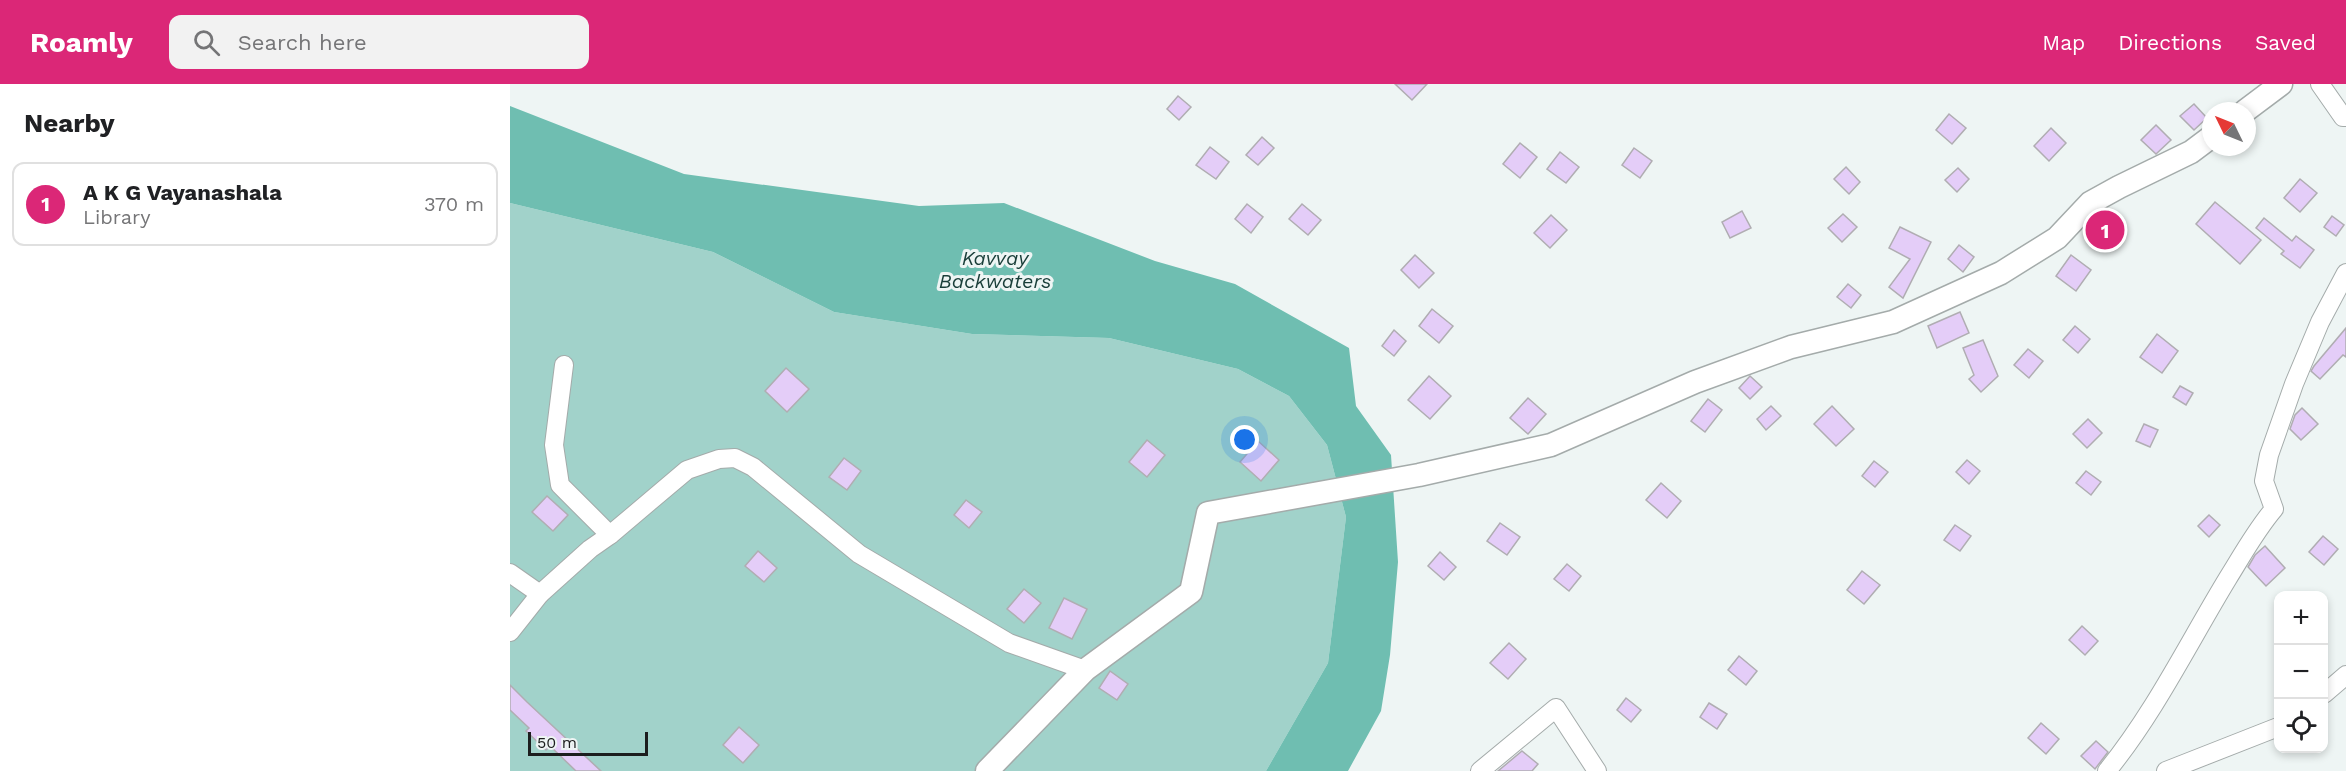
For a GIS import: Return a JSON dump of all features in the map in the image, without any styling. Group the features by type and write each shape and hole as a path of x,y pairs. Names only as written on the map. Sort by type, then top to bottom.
{"street":[{"path":"2256,103 2281,84"},
{"path":"2320,84 2343,117 2346,117"},
{"path":"987,771 1085,670 1191,592 1208,513 1419,474 1551,445 1695,382 1791,347 1893,322 2001,273 2057,238 2090,204 2119,187 2191,152 2202,144"},
{"path":"2107,771 2135,737 2197,628 2261,525 2274,509 2264,481 2269,455 2294,384 2320,322 2346,273"},
{"path":"564,365 554,445 560,485 610,535"},
{"path":"510,632 540,594 590,549 687,470 719,459 735,458 753,467 859,554 1009,643 1085,670"},
{"path":"510,573 540,594"},
{"path":"2328,691 2346,675"},
{"path":"1480,771 1556,708 1597,771"},
{"path":"2166,771 2274,729"}],"shaded area":[{"path":"510,203 713,252 834,312 972,334 1109,338 1238,369 1289,396 1327,445 1346,517 1328,663 1266,771 510,771"}],"water":[{"name":"Kavvay Backwaters","path":"510,106 684,174 919,206 1004,203 1155,261 1235,284 1349,348 1356,406 1391,455 1398,562 1390,655 1381,711 1348,771 1266,771 1328,663 1346,517 1327,445 1289,396 1238,369 1109,338 972,334 834,312 713,252 510,203"}],"building":[{"path":"1395,84 1427,84 1412,100"},
{"path":"1178,96 1191,107 1179,120 1167,109"},
{"path":"2194,104 2202,113 2202,123 2194,130 2180,116"},
{"path":"1949,114 1966,128 1952,144 1936,130"},
{"path":"2156,125 2171,140 2156,154 2141,140"},
{"path":"2051,128 2066,143 2049,161 2034,146"},
{"path":"1262,137 1274,148 1258,165 1246,155"},
{"path":"1520,143 1537,157 1520,178 1503,164"},
{"path":"1210,147 1229,162 1216,179 1196,165"},
{"path":"1634,148 1652,161 1640,178 1622,165"},
{"path":"1560,152 1579,167 1566,183 1547,169"},
{"path":"1846,167 1860,182 1849,194 1834,179"},
{"path":"1958,168 1969,179 1957,192 1945,180"},
{"path":"2300,179 2317,193 2300,212 2284,198"},
{"path":"2215,202 2261,240 2240,264 2196,224"},
{"path":"1247,204 1263,217 1251,233 1235,219"},
{"path":"1302,204 1321,220 1308,235 1289,219"},
{"path":"1742,211 1751,228 1730,238 1722,222"},
{"path":"2108,212 2123,226 2103,249 2087,235"},
{"path":"1843,214 1857,227 1842,242 1828,228"},
{"path":"1551,215 1567,230 1550,248 1534,233"},
{"path":"2332,216 2344,225 2336,236 2324,227"},
{"path":"2264,218 2292,241 2296,236 2314,250 2300,268 2281,254 2284,251 2256,228"},
{"path":"1900,227 1931,242 1903,298 1889,287 1910,259 1889,248"},
{"path":"1959,245 1974,257 1963,272 1948,259"},
{"path":"1415,255 1434,273 1419,288 1401,270"},
{"path":"2071,255 2091,270 2076,291 2056,276"},
{"path":"1848,284 1861,295 1851,308 1837,297"},
{"path":"1432,309 1453,326 1439,343 1419,326"},
{"path":"1960,312 1969,333 1937,348 1928,326"},
{"path":"2075,326 2090,339 2078,353 2063,340"},
{"path":"2346,328 2346,357 2343,355 2320,379 2311,371"},
{"path":"1394,330 1406,341 1394,356 1382,346"},
{"path":"2157,334 2178,351 2162,373 2140,357"},
{"path":"1983,340 1998,376 1981,392 1969,379 1974,375 1963,348"},
{"path":"2028,349 2043,361 2029,378 2014,365"},
{"path":"786,368 809,389 787,412 765,391"},
{"path":"1429,376 1451,396 1430,419 1408,400"},
{"path":"1750,376 1762,387 1750,399 1739,388"},
{"path":"2180,386 2193,393 2186,405 2173,397"},
{"path":"1528,398 1546,414 1528,434 1510,418"},
{"path":"1708,399 1722,410 1705,432 1691,421"},
{"path":"1771,406 1781,416 1766,430 1757,419"},
{"path":"1832,406 1854,429 1836,446 1814,424"},
{"path":"2302,408 2318,424 2301,440 2290,429 2295,415"},
{"path":"2088,419 2102,433 2087,448 2073,434"},
{"path":"2144,424 2158,430 2150,447 2136,441"},
{"path":"1147,440 1165,455 1147,477 1129,462"},
{"path":"1258,441 1279,460 1261,481 1240,462"},
{"path":"844,458 861,471 847,490 829,477"},
{"path":"1967,460 1980,471 1969,484 1956,472"},
{"path":"1874,461 1888,472 1875,487 1862,476"},
{"path":"2086,471 2101,482 2091,495 2076,483"},
{"path":"1661,483 1681,501 1667,518 1646,500"},
{"path":"547,496 568,515 553,531 532,512"},
{"path":"966,500 982,512 969,528 954,515"},
{"path":"2209,515 2220,525 2209,537 2198,526"},
{"path":"1500,523 1520,537 1507,555 1487,541"},
{"path":"1955,525 1971,536 1960,551 1944,540"},
{"path":"2323,536 2338,549 2324,565 2309,552"},
{"path":"2265,546 2285,568 2266,586 2248,567 2255,555"},
{"path":"758,551 777,568 764,582 745,566"},
{"path":"1440,552 1456,567 1444,580 1428,566"},
{"path":"1567,564 1581,576 1569,591 1554,579"},
{"path":"1862,571 1880,585 1864,604 1847,590"},
{"path":"1024,589 1041,603 1024,623 1007,609"},
{"path":"1064,598 1087,609 1072,639 1049,628"},
{"path":"2082,626 2098,641 2085,655 2069,640"},
{"path":"1509,643 1526,659 1508,679 1490,663"},
{"path":"1739,656 1757,671 1746,685 1728,670"},
{"path":"1110,671 1128,684 1117,700 1099,688"},
{"path":"510,685 601,771 576,771 550,746 546,750 526,731 529,728 510,710"},
{"path":"1626,698 1641,710 1631,722 1617,710"},
{"path":"1709,703 1727,714 1717,729 1700,717"},
{"path":"2041,723 2059,739 2046,754 2028,738"},
{"path":"739,727 759,745 743,763 723,745"},
{"path":"2096,741 2108,752 2095,769 2081,756"},
{"path":"1522,751 1538,764 1532,771 1498,771"}],"place":[{"name":"A K G Vayanashala","path":"2105,230"}]}
